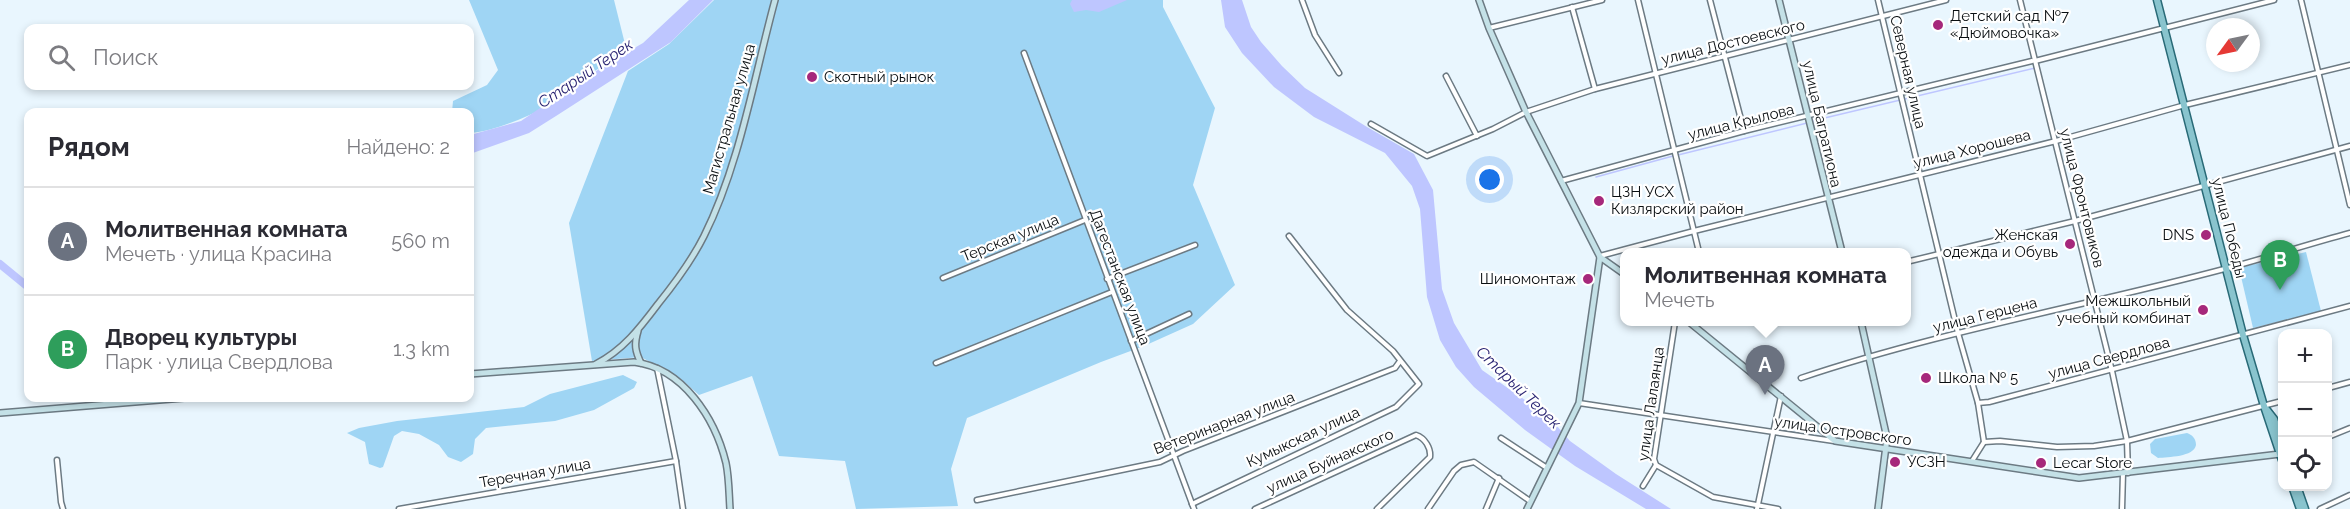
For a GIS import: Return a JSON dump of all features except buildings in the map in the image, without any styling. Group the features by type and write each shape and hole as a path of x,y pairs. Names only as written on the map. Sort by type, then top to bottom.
{"main road":[{"name":"улица Победы","path":"2158,0 2243,335 2278,445"},
{"name":"улица Победы","path":"2264,406 2274,419 2280,437"},
{"path":"2294,491 2300,509"},
{"path":"2299,491 2305,509"}],"street":[{"name":"Магистральная улица","path":"596,364 609,357 638,331 673,286 704,236 732,163 776,0"},
{"path":"1302,0 1315,35 1339,73"},
{"path":"1479,0 1526,112 1600,257 1620,271"},
{"path":"1489,28 1602,0"},
{"path":"1638,0 1698,248"},
{"path":"1710,0 1744,131"},
{"name":"улица Багратиона","path":"1779,0 1841,248"},
{"name":"Северная улица","path":"1878,0 1958,333 1978,403 1984,442"},
{"name":"улица Достоевского","path":"1371,124 1427,156 1477,136 1526,112 1596,89 1946,0"},
{"name":"улица Фронтовиков","path":"2020,0 2095,300 2127,441 2122,509"},
{"name":"улица Крылова","path":"1561,181 1674,152 1744,131 2165,29 2274,0"},
{"path":"2301,0 2350,205"},
{"path":"1572,7 1596,89"},
{"name":"Дагестанская улица","path":"1024,53 1193,507"},
{"name":"улица Хорошева","path":"1633,248 2350,64"},
{"path":"1446,76 1477,136"},
{"path":"1911,261 2075,221 2350,146"},
{"name":"Терская улица","path":"943,278 1085,220"},
{"name":"улица Герцена","path":"1801,378 1958,333 2227,268 2350,233"},
{"path":"1289,236 1347,310 1377,336 1400,361"},
{"path":"1107,279 1195,245"},
{"name":"улица Хорошева","path":"1600,257 1620,251"},
{"path":"1527,509 1579,403 1600,257"},
{"path":"936,363 1112,292"},
{"name":"улица Свердлова","path":"1978,403 2112,371 2350,306"},
{"path":"1131,341 1189,314"},
{"name":"улица Лалаянца","path":"1643,486 1656,465 1654,459 1674,326"},
{"path":"1695,326 1835,441"},
{"path":"1862,326 1887,438 1878,509"},
{"path":"638,331 635,342 641,363"},
{"name":"Кумыкская улица","path":"1193,507 1396,407 1419,384 1400,361"},
{"name":"Ветеринарная улица","path":"977,500 1088,479 1160,462 1395,368 1400,361"},
{"path":"474,374 596,364 641,363 657,368 680,383 694,397 709,420 726,466 730,509"},
{"path":"657,368 676,461 683,509"},
{"path":"2332,387 2350,382"},
{"path":"1758,507 1781,395"},
{"path":"0,413 134,402"},
{"path":"1972,461 1984,442 2000,441 2057,447 2094,446 2127,441 2278,402"},
{"name":"улица Островского","path":"1579,403 1972,461 2067,478 2278,456"},
{"path":"2332,435 2350,428"},
{"name":"улица Буйнакского","path":"1255,509 1416,435 1421,437 1430,451 1430,457 1377,509"},
{"path":"1501,438 1547,468"},
{"path":"57,460 63,509"},
{"name":"Теречная улица","path":"399,509 676,461"},
{"path":"1428,509 1454,471 1461,465 1474,462 1530,501"},
{"path":"1656,465 1713,497 1778,509"},
{"path":"1486,509 1499,478"},
{"path":"2320,509 2350,495"}],"shaded area":[{"path":"469,0 614,0 627,52 572,87 549,106 521,119 474,133 474,108 452,108 453,101 487,85 498,70"},
{"path":"689,0 713,0 671,42 529,133 474,153 474,134 521,121 540,108 551,105 603,66 643,43"},
{"path":"714,0 1163,0 1163,7 1215,108 1193,185 1235,285 1193,324 967,418 951,469 958,506 856,509 845,461 779,456 752,376 699,395 681,379 641,357 592,361 569,223 628,71 669,44"},
{"path":"1072,0 1127,0 1099,12 1086,10 1074,12 1070,4"},
{"path":"1221,0 1242,0 1251,27 1261,42 1305,88 1414,154 1433,190 1442,289 1454,323 1482,370 1549,417 1570,441 1671,509 1646,509 1575,466 1525,430 1474,387 1456,367 1440,340 1427,297 1420,209 1412,186 1385,153 1314,117 1274,87 1242,53 1225,27"},
{"path":"2306,252 2321,311 2253,328 2239,268"},
{"path":"623,375 637,382 634,388 594,410 555,421 486,428 475,439 473,454 461,462 448,457 439,445 419,434 402,431 394,436 383,467 380,468 369,464 365,442 347,433 359,428 397,421 524,407 550,394"},
{"path":"2187,433 2196,443 2191,452 2180,456 2158,458 2151,453 2150,444 2155,439"}],"waterway":[{"path":"1812,121 2035,68"},
{"path":"1678,155 1807,123"},
{"path":"1596,177 1673,156"},
{"name":"Старый Терек","path":"0,264 24,284"}],"place":[{"name":"Детский сад №7 «Дюймовочка»","path":"1938,25"},
{"name":"Скотный рынок","path":"812,77"},
{"name":"ЦЗН УСХ Кизлярский район","path":"1599,201"},
{"name":"DNS","path":"2206,235"},
{"name":"Женская одежда и Обувь","path":"2070,244"},
{"name":"Шиномонтаж","path":"1588,279"},
{"name":"Дворец культуры","path":"2280,290"},
{"name":"Межшкольный учебный комбинат","path":"2203,310"},
{"name":"Школа № 5","path":"1926,378"},
{"name":"Молитвенная комната","path":"1765,395"},
{"name":"УСЗН","path":"1895,462"},
{"name":"Lecar Store","path":"2041,463"}]}
